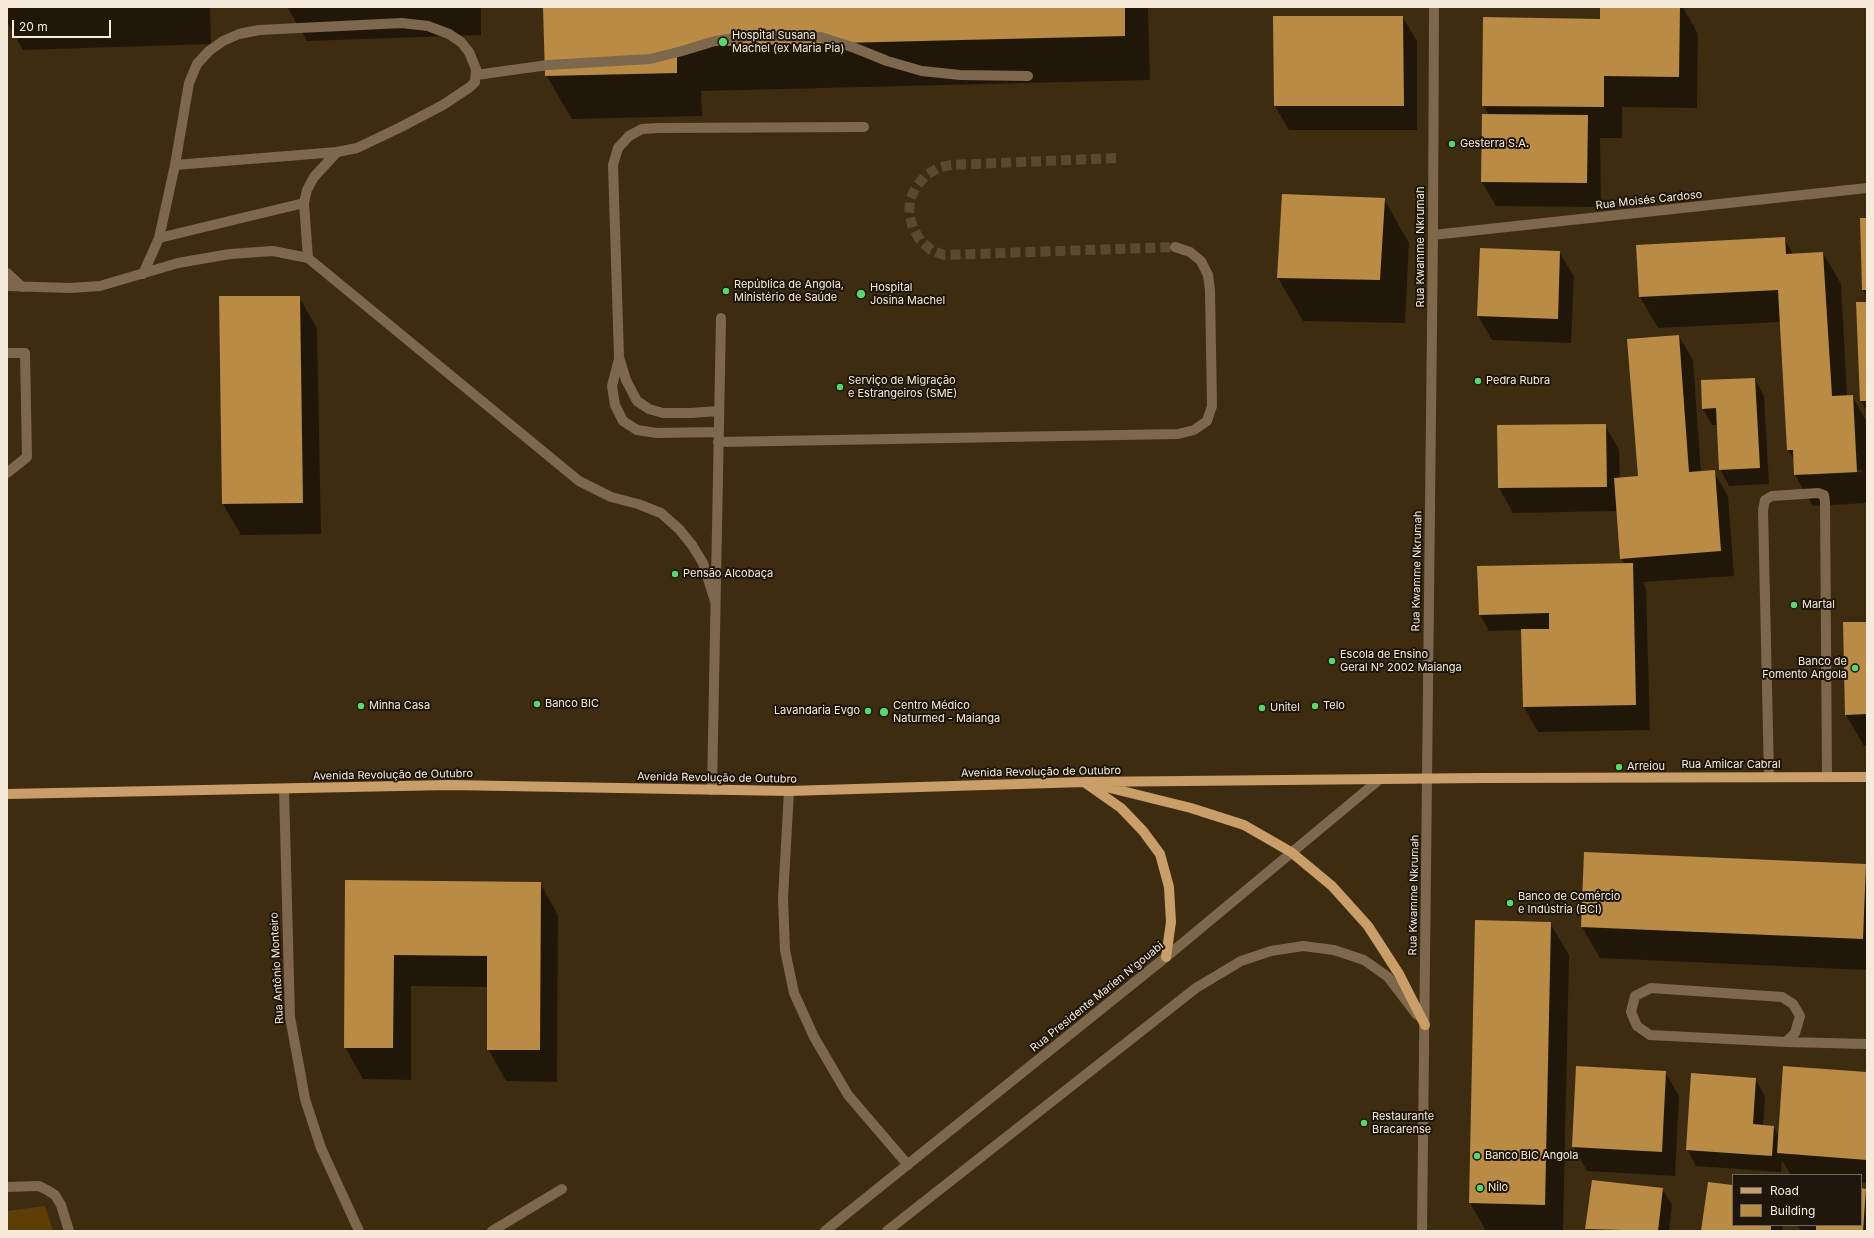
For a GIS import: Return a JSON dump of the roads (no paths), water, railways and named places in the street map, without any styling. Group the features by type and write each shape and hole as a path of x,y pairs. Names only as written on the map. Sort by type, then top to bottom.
{"main road":[{"name":"Rua Amilcar Cabral","path":"1427,778 1769,776 1867,777"},
{"name":"Avenida Revolução de Outubro","path":"7,794 449,785 789,791 1084,782 1427,778"},
{"path":"1084,782 1191,808 1244,825 1291,852 1332,886 1368,926 1399,974 1424,1025"},
{"path":"1084,782 1121,808 1143,831 1160,854 1170,887 1171,922 1166,957"}],"street":[{"name":"Rua Kwamme Nkrumah","path":"1422,1231 1433,235 1434,7"},
{"path":"143,274 159,238 175,165 189,83 197,64 209,51 223,41 239,34 259,30 394,24 428,26 449,34 461,42 474,60 476,75 475,82 470,87 443,105 357,148 336,152 175,165"},
{"path":"476,75 548,65 650,59 682,51 715,40 749,36 821,37 856,48 887,61 922,71 960,75 1028,76"},
{"path":"719,411 690,414 663,413 649,410 637,401 626,380 619,357 613,165 618,148 629,136 642,129 864,127"},
{"path":"308,258 304,203 307,190 314,177 336,152"},
{"name":"Rua Moisés Cardoso","path":"1433,235 1867,188"},
{"path":"159,238 304,203"},
{"path":"619,357 612,386 615,405 623,421 637,430 657,433 718,437 1178,434 1194,430 1207,421 1212,406 1210,290 1208,275 1201,261 1190,252 1175,247"},
{"path":"7,286 70,288 100,286 178,263 230,254 273,251 308,258 579,481 610,497 638,504 661,513 679,529 692,545 703,563 715,601"},
{"path":"7,273 22,286"},
{"path":"712,790 721,318"},
{"path":"7,353 25,352 26,457 7,473"},
{"path":"1769,776 1763,510 1765,500 1772,496 1818,493 1824,495 1826,502 1827,777"},
{"name":"Rua Presidente Marien N'gouabi","path":"825,1231 1166,957 1380,779"},
{"name":"Rua Antônio Monteiro","path":"284,789 290,1017 305,1099 321,1148 359,1231"},
{"path":"789,791 783,898 785,950 794,993 814,1038 848,1095 908,1165"},
{"path":"887,1231 1196,988 1241,962 1271,951 1303,946 1334,950 1364,960 1388,977 1424,1025"},
{"path":"1786,1042 1795,1033 1800,1016 1793,1004 1782,997 1651,988 1635,996 1631,1012 1637,1026 1650,1035 1786,1042 1867,1044"},
{"path":"7,1188 39,1186 55,1195 61,1205 69,1231"},
{"path":"492,1231 562,1189"}],"tunnel":[{"path":"1116,158 951,165 938,168 925,176 916,187 910,200 909,214 913,228 920,240 931,250 944,255 1175,247"}],"place":[{"name":"Hospital Susana Machel (ex Maria Pia)","path":"723,42"},
{"name":"Gesterra S.A.","path":"1452,144"},
{"name":"República de Angola, Ministério de Saúde","path":"726,291"},
{"name":"Hospital Josina Machel","path":"861,294"},
{"name":"Pedra Rubra","path":"1478,381"},
{"name":"Serviço de Migração e Estrangeiros (SME)","path":"840,387"},
{"name":"Pensão Alcobaça","path":"675,574"},
{"name":"Martal","path":"1794,605"},
{"name":"Escola de Ensino Geral Nº 2002 Maianga","path":"1332,661"},
{"name":"Banco de Fomento Angola","path":"1855,668"},
{"name":"Banco BIC","path":"537,704"},
{"name":"Minha Casa","path":"361,706"},
{"name":"Telo","path":"1315,706"},
{"name":"Unitel","path":"1262,708"},
{"name":"Lavandaria Evgo","path":"868,711"},
{"name":"Centro Médico Naturmed - Maianga","path":"884,712"},
{"name":"Arreiou","path":"1619,767"},
{"name":"Banco de Comércio e Indústria (BCI)","path":"1510,903"},
{"name":"Restaurante Bracarense","path":"1364,1123"},
{"name":"Banco BIC Angola","path":"1477,1156"},
{"name":"Nilo","path":"1480,1188"}]}
